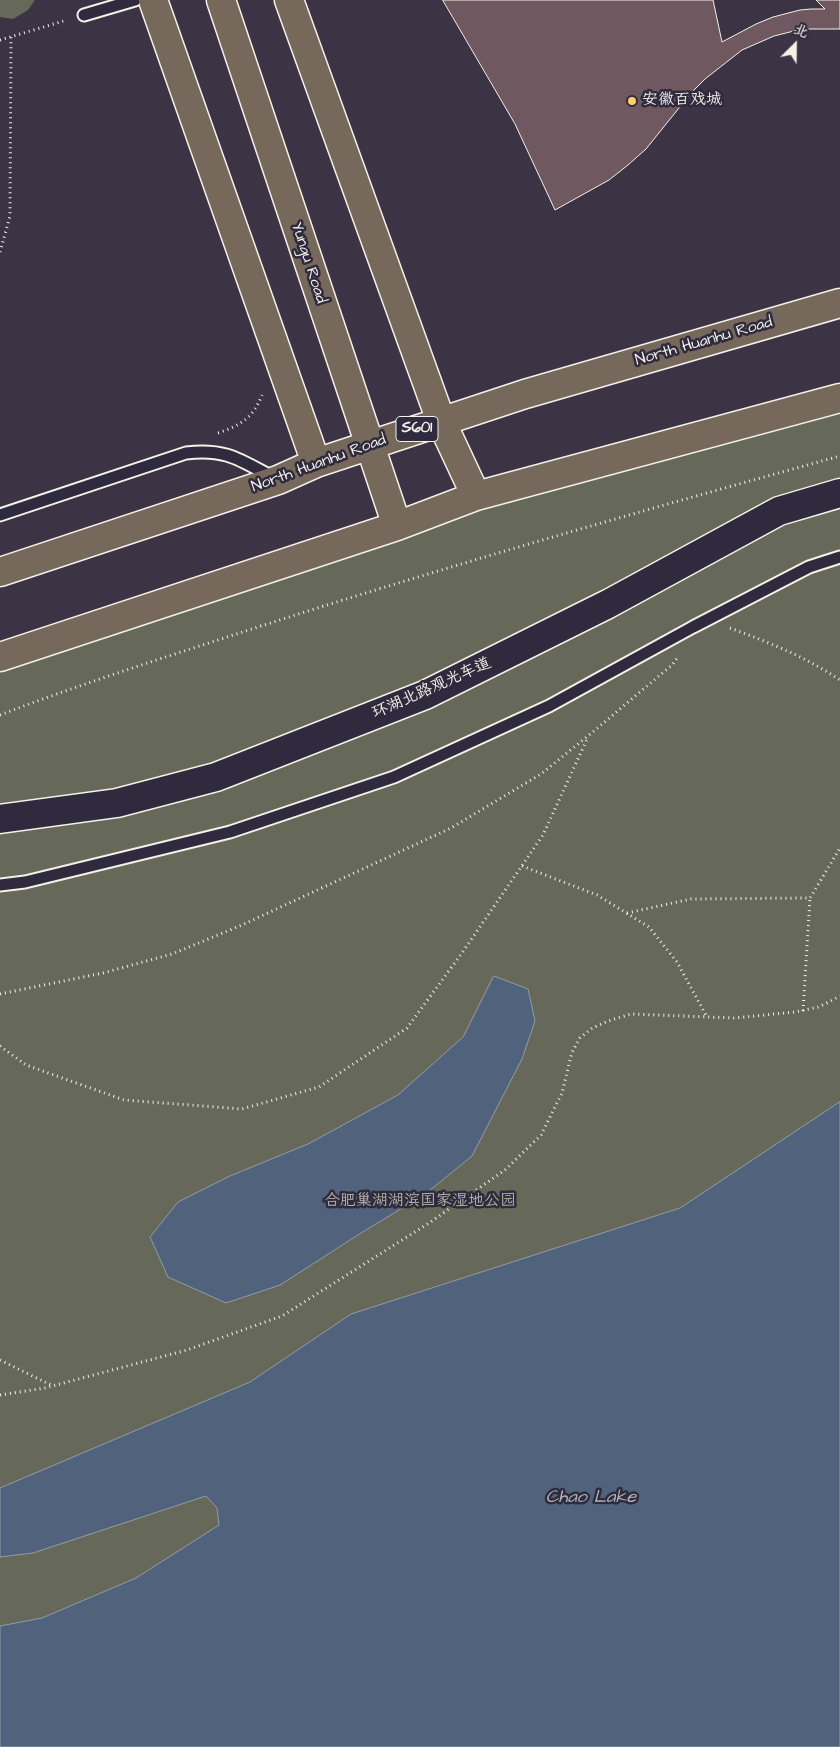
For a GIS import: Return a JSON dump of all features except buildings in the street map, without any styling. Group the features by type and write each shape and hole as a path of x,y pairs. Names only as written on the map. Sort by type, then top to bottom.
{"main road":[{"path":"153,0 316,463"},
{"name":"Yungu Road","path":"221,0 397,526"},
{"path":"289,0 441,421 476,496"},
{"name":"North Huanhu Road","path":"0,572 278,480 316,463 441,421 840,302"},
{"path":"0,657 397,526 476,496 840,398"}],"street":[{"name":"环湖北路观光车道","path":"0,819 117,803 225,773 425,695 608,604 779,511 840,494"}],"lane":[{"path":"84,15 135,0"},
{"path":"0,515 177,455 195,452 216,452 230,455 278,480"},
{"path":"0,885 25,882 230,832 394,777 549,706 706,620 808,567 840,556"}],"path":[{"path":"0,40 84,15"},
{"path":"0,252 10,216 11,37"},
{"path":"0,715 61,692 320,606 599,523 840,456"},
{"path":"706,620 760,639 822,668 840,680"},
{"path":"0,994 103,973 172,954 242,925 451,828 541,774 589,736 673,664 678,657"},
{"path":"0,1046 26,1064 124,1100 242,1109 319,1087 407,1028 462,953 543,835 589,736"},
{"path":"803,1011 810,898 840,848"},
{"path":"522,866 597,895 649,927 677,962 707,1017"},
{"path":"627,913 691,899 810,898"},
{"path":"0,1395 52,1386 187,1350 282,1316 429,1223 505,1170 541,1135 562,1093 572,1052 580,1038 592,1028 631,1014 735,1018 803,1011 819,1007 840,996"},
{"path":"0,1360 52,1386"}],"green space":[{"path":"0,0 35,0 28,10 13,19 0,17"},
{"name":"合肥巢湖湖滨国家湿地公园","path":"840,398 840,1747 0,1747 0,657"}],"water":[{"path":"494,976 528,989 535,1021 522,1059 472,1156 424,1195 280,1285 226,1303 168,1277 150,1237 178,1202 230,1176 308,1144 398,1095 463,1037"},
{"name":"Chao Lake","path":"840,1102 840,1747 0,1747 0,1626 42,1618 136,1578 219,1525 217,1508 206,1496 33,1553 0,1557 0,1488 250,1382 351,1314 680,1208"}],"place":[{"name":"安徽百戏城","path":"632,101"}]}
